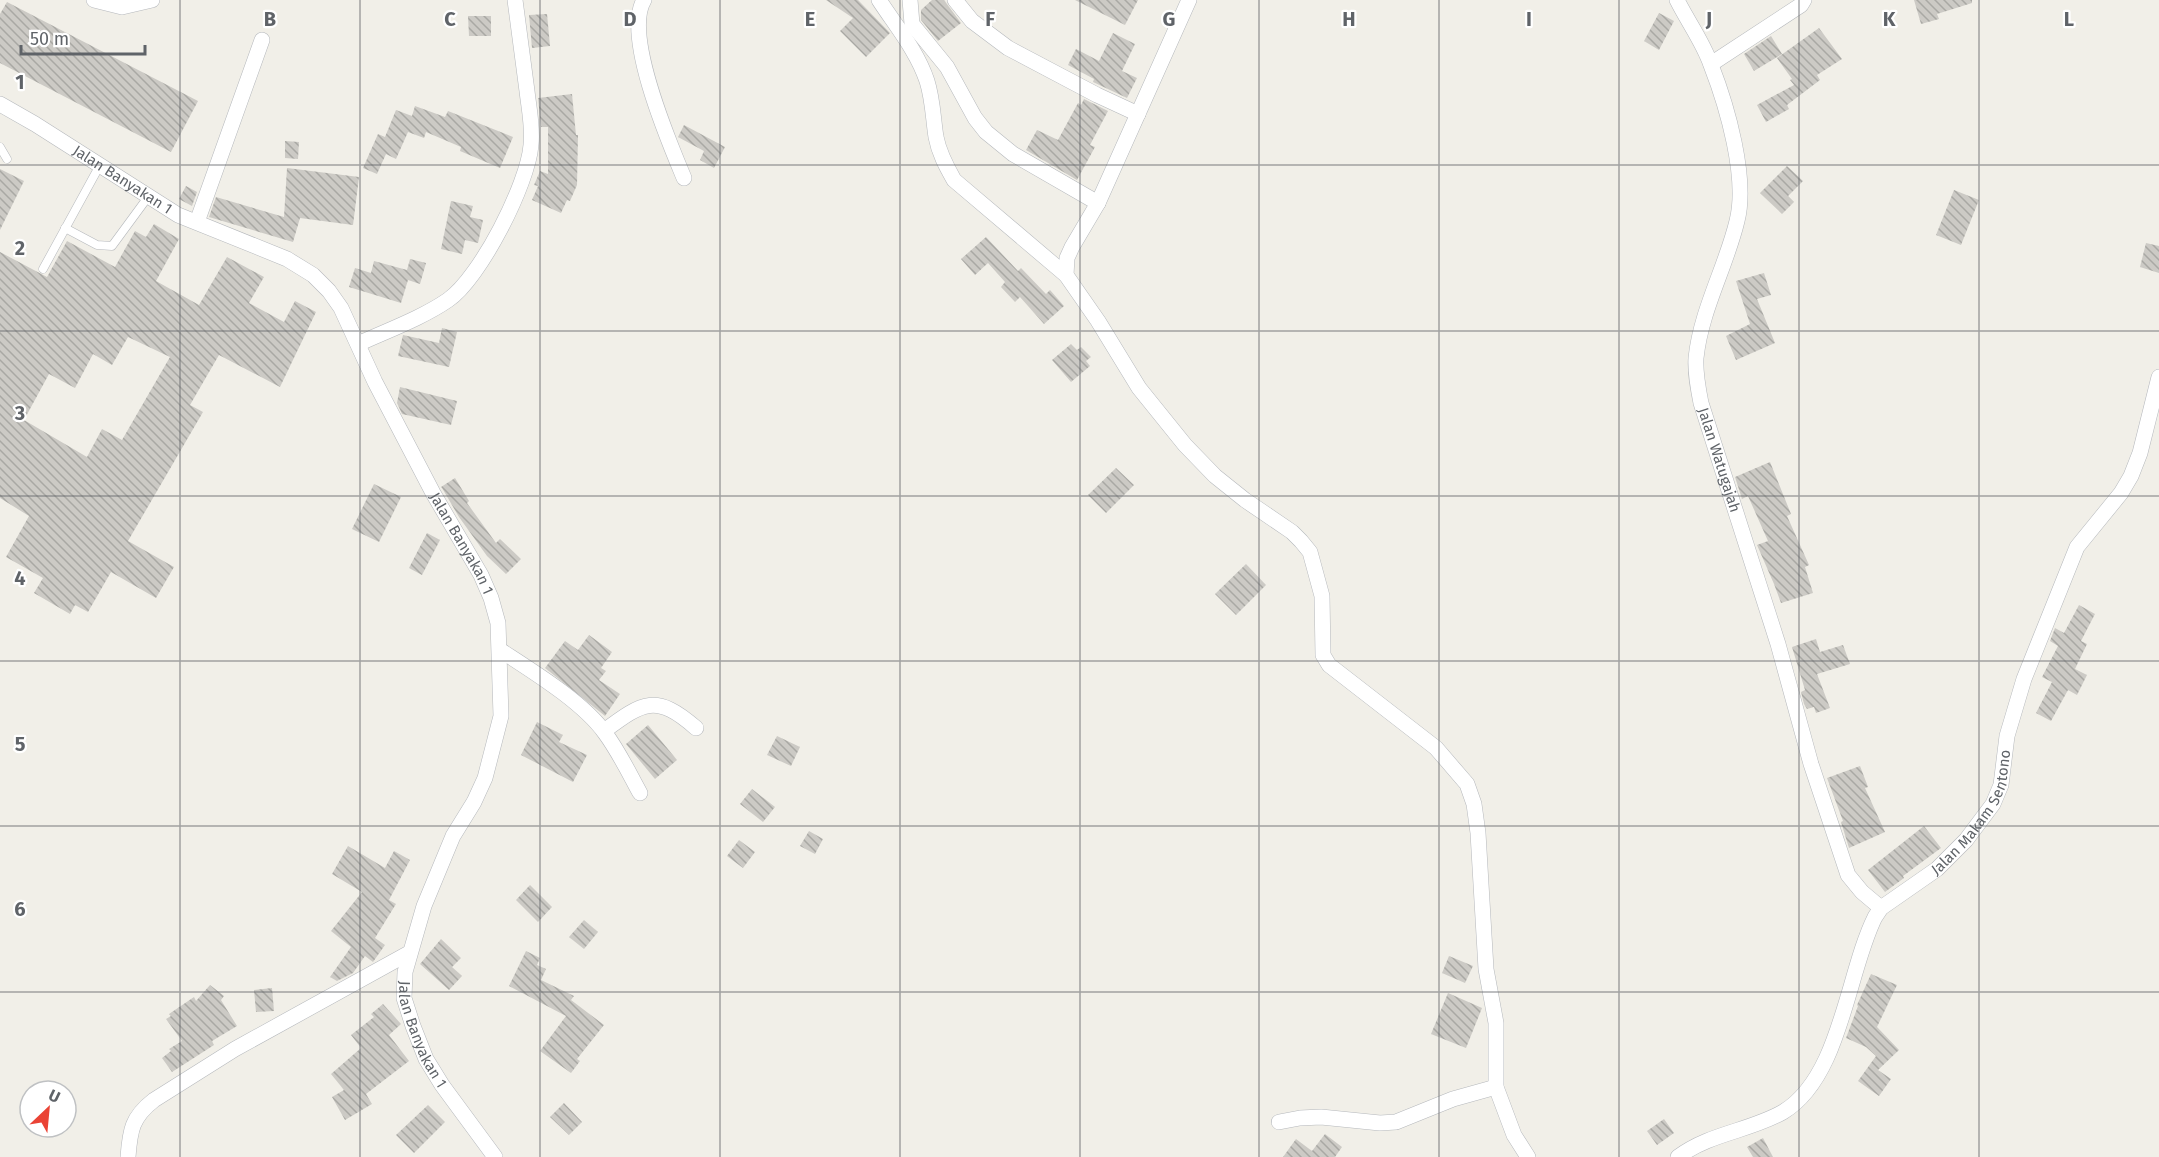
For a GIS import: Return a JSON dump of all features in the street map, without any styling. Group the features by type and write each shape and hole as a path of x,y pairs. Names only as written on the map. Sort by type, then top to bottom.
{"street":[{"path":"94,0 122,7 152,0"},
{"path":"358,344 449,300 488,253 503,224 527,167 531,146 531,122 515,0"},
{"path":"644,0 638,27 648,80 684,178"},
{"path":"879,0 911,47 927,80 934,107 936,137 942,161 954,180 1066,275 1098,321 1139,388 1185,446 1215,476 1292,532 1310,552 1322,596 1323,655 1329,665 1436,748 1467,784 1474,804 1478,833 1486,969 1496,1023 1496,1087 1514,1135 1528,1157"},
{"path":"910,0 912,24 947,67 975,118 986,132 1012,154 1098,203"},
{"path":"955,0 972,21 1008,48 1138,114"},
{"path":"1066,275 1067,258 1098,203 1189,0"},
{"name":"Jalan Watugajah","path":"1677,0 1711,64 1736,149 1740,182 1737,220 1696,357 1696,381 1778,644 1811,764 1848,875 1862,892 1881,908"},
{"path":"1711,64 1801,5 1804,0"},
{"path":"197,222 262,40"},
{"name":"Jalan Banyakan 1","path":"0,104 178,215 287,259 313,275 341,308 433,493 481,575 498,623 501,716 487,770 474,802 453,836 441,862 409,953 405,972 404,998 426,1059 495,1157"},
{"name":"Jalan Makam Sentono","path":"1678,1157 1705,1141 1782,1112 1797,1101 1822,1066 1832,1043 1871,925 1881,908 1937,869 1966,840 1994,804 2001,785 2007,736 2024,679 2070,561 2131,476 2140,453 2159,377"},
{"path":"500,650 583,710 604,731 640,793"},
{"path":"604,731 643,705 662,706 679,714 696,728"},
{"path":"128,1157 132,1126 143,1108 154,1100 236,1048 409,953"},
{"path":"1279,1122 1321,1117 1380,1123 1396,1122 1453,1099 1496,1087"}],"lane":[{"path":"0,147 7,159"},
{"path":"43,269 100,165"},
{"path":"65,228 97,245 112,246 148,197"}],"building":[{"path":"826,0 858,0 890,33 866,57 840,31 853,18"},
{"path":"932,0 944,0 961,23 938,41 921,20 921,10"},
{"path":"1075,0 1138,0 1125,25"},
{"path":"1914,0 1972,0 1972,3 1937,14 1939,19 1921,24"},
{"path":"7,2 198,101 171,152 0,63 0,14"},
{"path":"1659,13 1674,21 1659,50 1644,41"},
{"path":"547,14 550,46 532,48 529,15"},
{"path":"468,16 491,16 491,36 469,36"},
{"path":"1819,28 1842,59 1817,75 1820,80 1787,105 1789,109 1766,122 1757,105 1794,85 1777,58"},
{"path":"1113,33 1135,44 1122,71 1137,78 1127,98 1093,82 1094,79 1068,65 1076,49 1099,61"},
{"path":"1771,36 1782,54 1754,71 1744,54"},
{"path":"572,94 576,135 578,135 577,185 570,201 567,200 561,213 532,200 538,186 534,185 540,171 548,174 548,127 541,127 538,98"},
{"path":"1084,99 1108,111 1090,145 1095,147 1077,180 1026,150 1037,130 1058,140 1078,103 1081,105"},
{"path":"415,106 445,117 448,111 513,137 500,168 460,151 461,147 426,132 424,138 408,132 396,159 386,154 377,174 363,168 378,134 385,137 396,110 412,116"},
{"path":"684,125 725,147 714,168 700,160 704,151 678,137"},
{"path":"285,141 299,142 298,159 285,158"},
{"path":"1787,166 1803,181 1788,196 1794,202 1782,214 1760,193"},
{"path":"287,168 359,177 353,225 300,218 293,242 209,217 216,197 284,217"},
{"path":"0,169 24,181 0,230"},
{"path":"186,186 197,192 192,206 179,199"},
{"path":"1954,190 1979,200 1961,245 1936,235"},
{"path":"451,201 473,206 470,217 483,220 478,243 465,240 462,254 441,249"},
{"path":"154,224 179,239 156,281 199,305 227,257 264,277 249,303 284,322 295,301 316,312 280,387 219,355 190,405 203,412 128,541 174,567 156,598 111,572 88,612 75,605 70,614 34,593 43,578 6,557 29,516 0,498 0,252 47,277 67,241 115,267 135,231 146,237","holes":["128,337 170,357 122,440 102,429 87,457 24,420 49,374 75,388 93,354 112,365"]},
{"path":"986,237 1018,271 1021,268 1046,294 1050,290 1064,306 1044,324 1020,297 1015,302 1001,287 1005,282 988,263 975,275 961,259"},
{"path":"2146,243 2159,246 2159,273 2140,267"},
{"path":"410,259 426,263 420,284 408,280 401,303 349,287 355,268 371,273 374,261 407,270"},
{"path":"1764,273 1771,295 1757,299 1775,343 1736,360 1726,336 1750,324 1736,281"},
{"path":"442,328 457,332 449,367 398,356 403,335 439,343"},
{"path":"1071,344 1077,350 1081,347 1091,357 1086,361 1090,366 1071,382 1052,360"},
{"path":"400,387 457,401 451,425 402,414 397,403"},
{"path":"1770,462 1791,514 1787,516 1809,565 1805,567 1813,593 1781,603 1757,545 1768,541 1748,496 1742,499 1735,477"},
{"path":"1116,468 1134,485 1106,513 1088,495"},
{"path":"455,478 469,501 467,503 496,543 500,539 521,559 506,574 487,556 441,487"},
{"path":"374,484 401,497 379,542 352,529"},
{"path":"427,533 440,540 422,575 409,568"},
{"path":"1246,564 1266,585 1236,615 1215,594"},
{"path":"2079,605 2095,614 2081,641 2087,644 2075,669 2087,675 2077,695 2068,690 2051,721 2036,713 2052,682 2042,677 2058,646 2050,641 2055,628 2064,633"},
{"path":"589,635 612,652 601,668 606,671 599,680 620,694 605,716 545,668 565,641 578,650"},
{"path":"1816,639 1820,652 1843,645 1850,664 1817,674 1830,708 1816,713 1814,707 1807,709 1804,704 1801,692 1805,690 1792,647"},
{"path":"537,722 563,735 559,742 587,755 573,782 521,755"},
{"path":"648,725 677,760 655,779 626,744"},
{"path":"777,736 800,747 791,766 767,755"},
{"path":"1860,766 1868,787 1865,788 1885,832 1849,848 1841,822 1843,821 1827,778"},
{"path":"752,789 775,807 763,822 740,804"},
{"path":"1924,826 1941,848 1885,892 1868,870"},
{"path":"809,831 823,839 815,854 800,846"},
{"path":"739,840 755,852 743,868 727,856"},
{"path":"348,846 385,868 394,851 410,860 389,900 396,904 375,938 385,945 373,962 365,956 353,973 337,981 330,977 351,947 331,931 362,892 332,874"},
{"path":"530,885 552,907 538,922 516,900"},
{"path":"584,920 598,932 584,949 569,937"},
{"path":"441,939 461,958 452,967 462,976 449,990 420,964"},
{"path":"526,951 540,958 537,965 546,969 541,980 574,996 571,1000 604,1025 577,1059 580,1061 571,1073 540,1051 566,1016 509,986"},
{"path":"1449,956 1473,966 1465,983 1442,973"},
{"path":"1871,974 1897,985 1877,1027 1899,1050 1878,1070 1891,1079 1879,1096 1858,1081 1876,1056 1866,1047 1846,1038"},
{"path":"210,985 224,996 221,1000 237,1026 212,1041 214,1045 172,1072 162,1058 171,1051 169,1049 182,1041 166,1019 171,1016 169,1014 194,997 196,1001"},
{"path":"272,988 274,1011 256,1012 254,990"},
{"path":"1448,993 1482,1008 1466,1048 1431,1034"},
{"path":"383,1004 401,1024 389,1035 409,1061 366,1094 372,1104 345,1120 332,1097 344,1090 331,1074 361,1048 351,1035 374,1017 371,1014"},
{"path":"564,1103 582,1122 569,1135 550,1117"},
{"path":"428,1105 445,1122 414,1153 396,1135"},
{"path":"1664,1119 1674,1133 1657,1145 1647,1131"},
{"path":"1325,1134 1342,1147 1335,1157 1283,1157 1296,1139 1312,1151"},
{"path":"1763,1138 1773,1157 1753,1157 1747,1147"}]}
